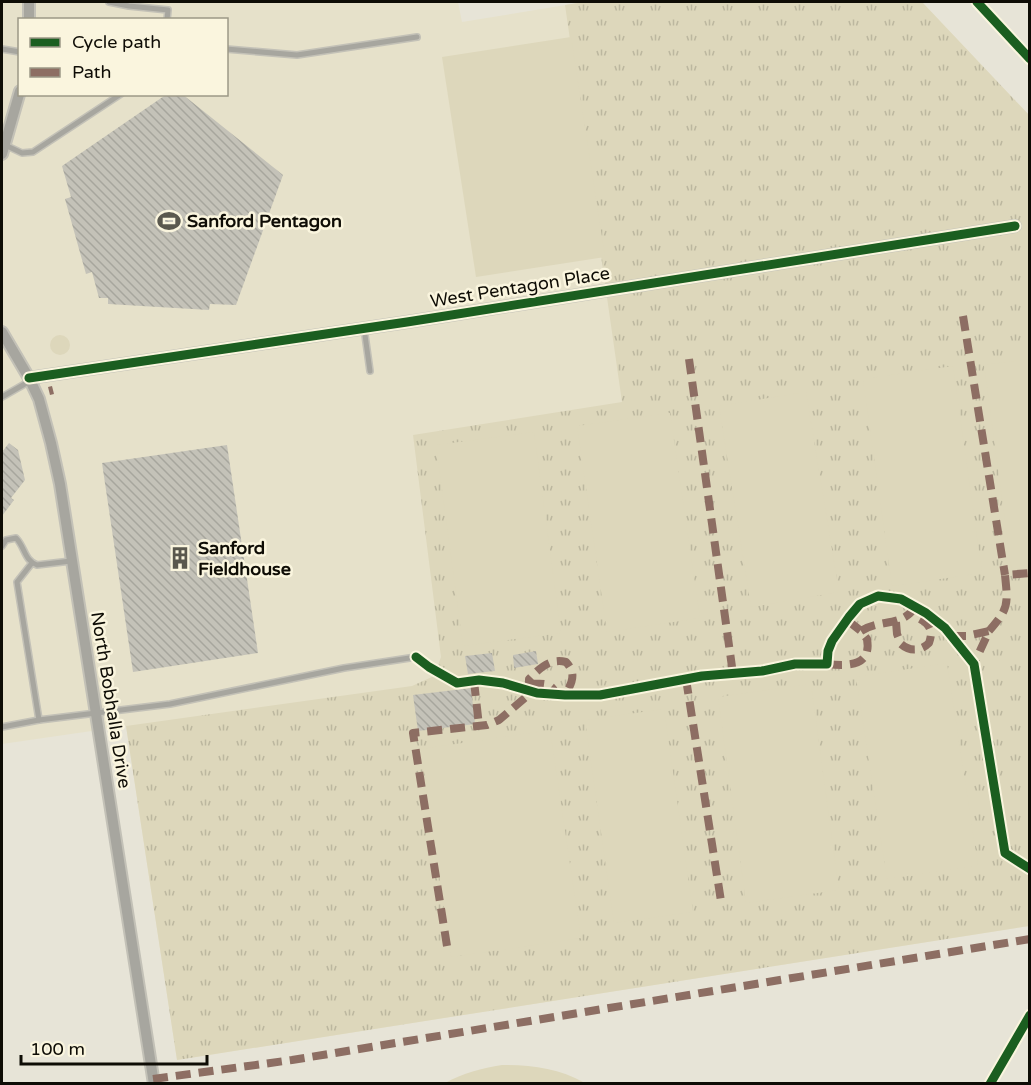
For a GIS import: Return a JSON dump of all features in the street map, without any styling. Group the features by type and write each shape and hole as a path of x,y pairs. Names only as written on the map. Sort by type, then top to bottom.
{"street":[{"path":"29,2 29,18"},
{"path":"3,149 19,96"},
{"name":"West Pentagon Place","path":"29,379 1015,226"},
{"name":"North Bobhalla Drive","path":"2,332 39,399 51,443 72,561 154,1083"}],"lane":[{"path":"109,2 168,9 167,18"},
{"path":"228,49 297,55 417,37"},
{"path":"2,49 18,52"},
{"path":"3,149 22,153 33,152 118,96"},
{"path":"364,328 370,371"},
{"path":"2,397 29,379"},
{"path":"2,546 6,540 16,538 28,560 37,565 72,561"},
{"path":"32,563 17,582 39,720"},
{"path":"2,727 70,715 96,714 170,704 344,668 416,657"}],"shaded area":[{"path":"2,2 458,2 462,22 584,2 922,2 1029,115 1029,926 177,1060 126,726 2,744"}],"green space":[{"path":"584,2 922,2 1029,115 1029,926 177,1060 126,726 412,686 434,676 441,657 413,435 622,402 565,5"},
{"path":"571,37 605,257 476,277 442,57"},
{"path":"60,335 67,338 70,345 67,352 60,355 53,352 50,345 53,338"},
{"path":"1029,359 1029,570 1012,573 984,365"},
{"path":"953,366 982,573 892,586 863,379"},
{"path":"806,392 839,592 751,607 719,406"},
{"path":"670,413 700,618 607,632 577,426"},
{"path":"534,432 561,633 463,646 436,445"},
{"path":"947,663 978,866 887,879 856,677"},
{"path":"811,684 839,890 746,903 718,697"},
{"path":"664,709 693,912 614,923 585,720"},
{"path":"550,730 581,938 451,957 421,749"},
{"path":"502,1065 545,1068 585,1083 445,1083 473,1071"}],"building":[{"name":"Sanford Pentagon","path":"164,96 184,96 283,175 236,305 210,304 209,310 108,304 108,298 99,298 92,272 86,274 65,199 71,197 62,166"},
{"path":"9,443 18,450 25,480 11,498 14,500 2,516 2,452"},
{"name":"Sanford Fieldhouse","path":"227,445 258,653 133,672 102,463"},
{"path":"536,651 538,664 514,668 513,655"},
{"path":"492,653 495,671 468,674 465,656"},
{"path":"471,688 475,724 418,731 413,695"}],"marked path":[{"path":"963,316 1005,575"},
{"path":"689,359 733,674"},
{"path":"49,391 53,390"},
{"path":"989,631 1006,606 1005,575 1030,573"},
{"path":"861,631 868,627 904,618 915,607"},
{"path":"896,622 901,644 915,649 923,648 929,643 931,635 929,626 920,619"},
{"path":"827,664 856,663 866,655 867,639 847,620"},
{"path":"951,636 966,636 989,631 974,664"},
{"path":"447,946 413,733 487,725 499,720 526,697 529,690 529,679 541,668 555,661 566,662 571,671 571,682 565,695"},
{"path":"686,679 721,901"},
{"path":"474,681 479,726"},
{"path":"529,684 548,685 556,694"},
{"path":"153,1079 292,1060 1030,939"}],"cycle path":[{"path":"977,2 1030,59"},
{"path":"29,378 407,322 1015,226"},
{"path":"416,657 457,683 479,680 503,683 537,693 600,695 702,676 762,671 795,664 827,664 832,641 860,604 878,596 901,599 926,613 945,628 974,664 1005,853 1030,869"},
{"path":"990,1084 1030,1015"}],"place":[{"name":"Sanford Pentagon","path":"169,221"},
{"name":"Sanford Fieldhouse","path":"180,558"}]}
